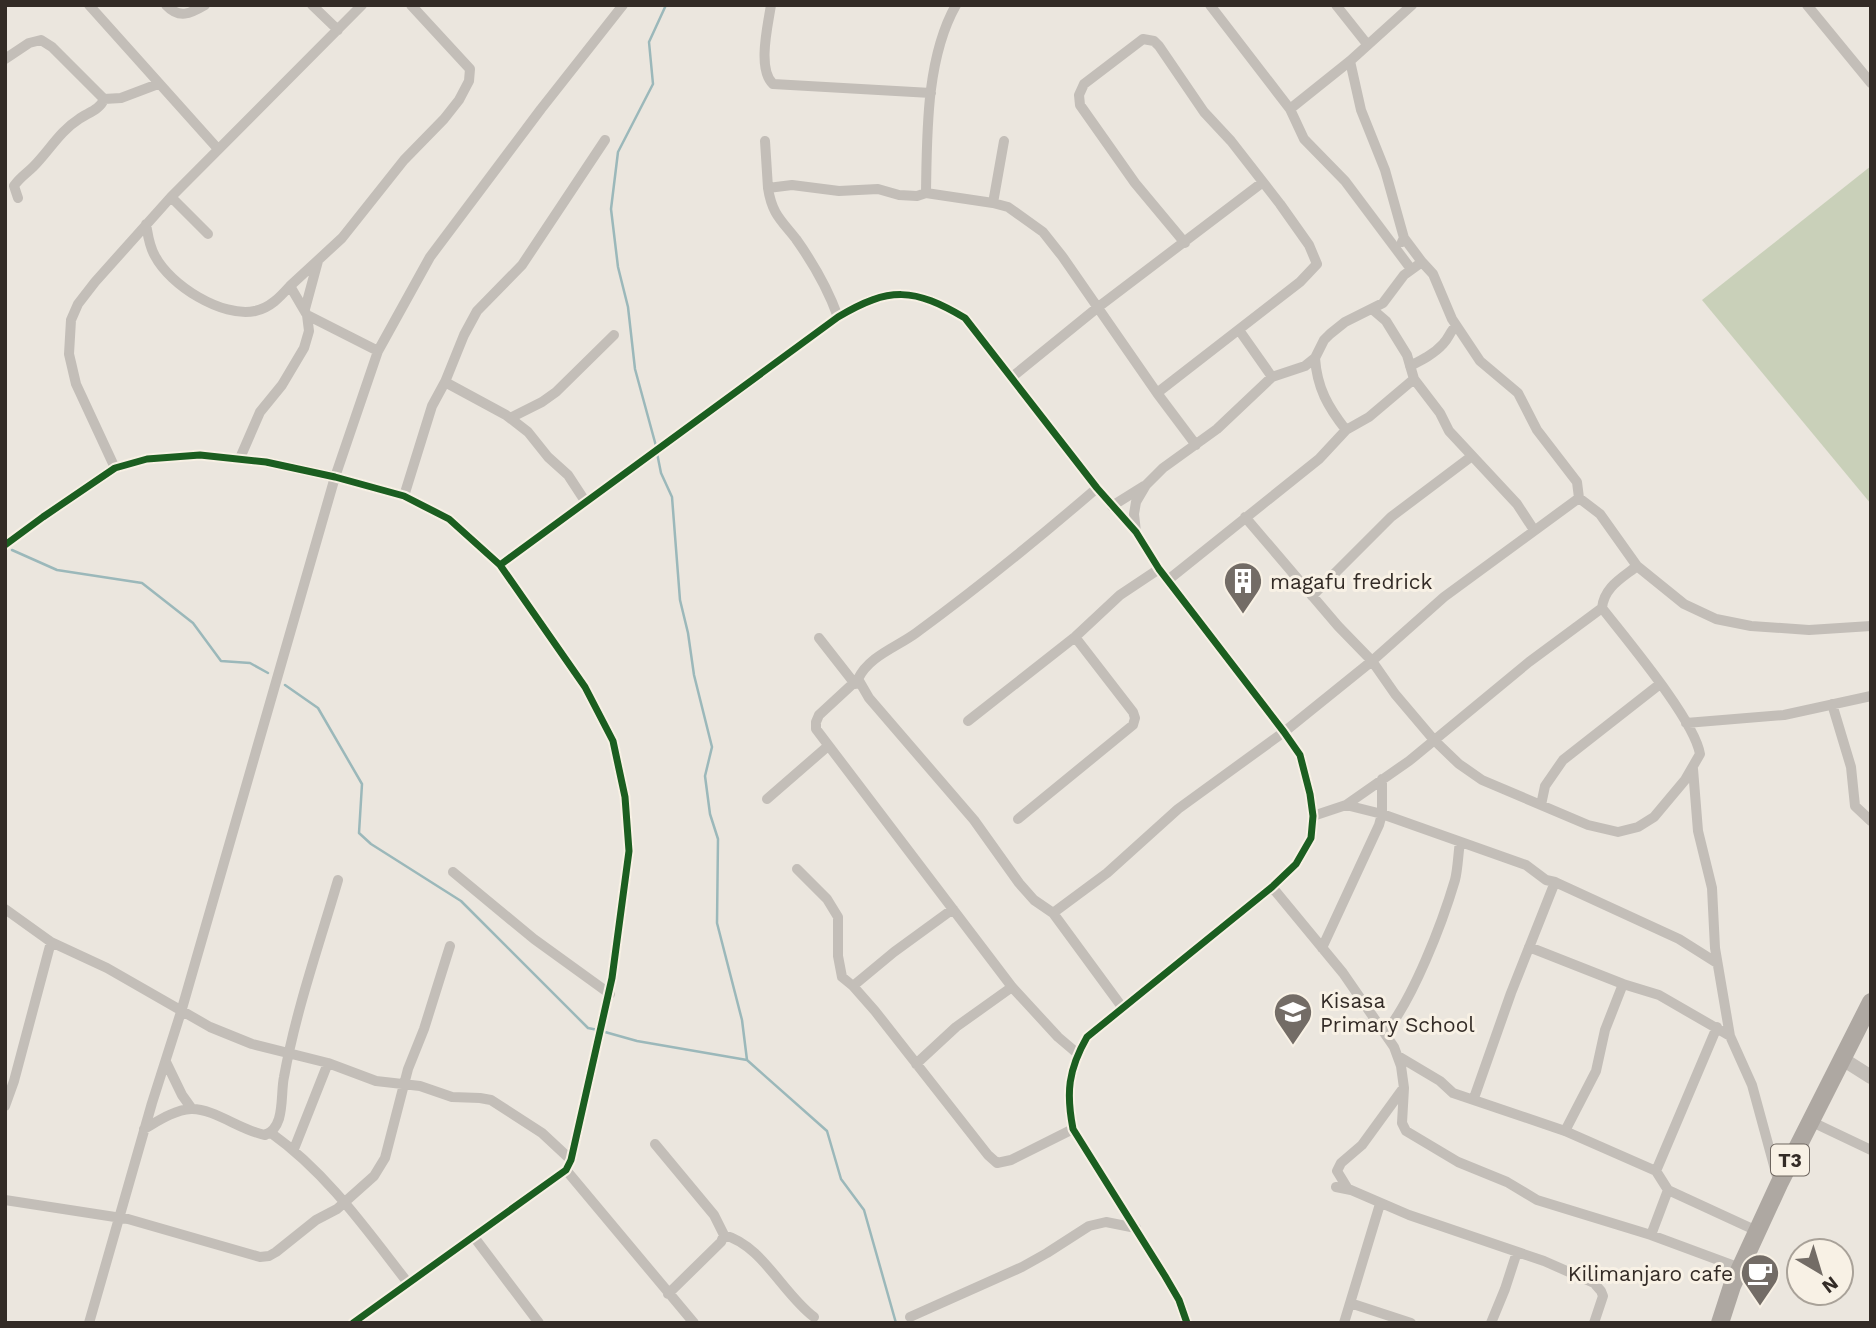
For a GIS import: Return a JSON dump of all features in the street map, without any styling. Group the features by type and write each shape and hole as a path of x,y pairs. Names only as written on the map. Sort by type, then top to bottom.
{"highway":[{"name":"T3","path":"1720,1323 1740,1268 1779,1184 1840,1058 1871,1002"}],"street":[{"path":"89,5 218,149"},
{"path":"166,5 178,15 184,15 205,5"},
{"path":"312,5 338,30"},
{"path":"115,468 76,384 69,354 71,320 78,304 146,224 362,5"},
{"path":"146,224 150,245 163,268 200,299 216,307 246,312 258,311 276,302 342,238 404,160 459,100 468,81 470,69 462,58 411,5"},
{"path":"89,1323 335,477 378,351 430,257 623,5"},
{"path":"771,5 764,51 765,69 772,84 931,93"},
{"path":"926,193 927,125 931,93 948,20 957,5"},
{"path":"1210,5 1290,109 1304,139 1345,181 1411,270"},
{"path":"1336,5 1367,44"},
{"path":"1290,109 1350,61 1412,5"},
{"path":"1807,5 1871,83"},
{"path":"1157,393 1300,282 1317,264 1309,245 1263,182 1204,112 1154,41 1143,39 1084,84 1079,95 1080,104 1135,183 1185,243"},
{"path":"5,59 29,43 41,40 52,47 104,100"},
{"path":"1350,61 1361,110 1385,170 1405,238 1433,274 1456,326 1480,361 1518,394 1537,430 1577,482 1579,498 1609,523 1637,566 1684,604 1716,619 1751,626 1810,630 1871,626"},
{"path":"104,100 121,98 158,84"},
{"path":"18,198 14,186 19,180 34,167 70,124 96,109 104,100"},
{"path":"404,496 432,406 446,382 464,335 477,311 522,265 605,140"},
{"path":"765,141 770,205 829,293 838,317"},
{"path":"993,203 1004,141"},
{"path":"1012,377 1097,308 1263,182"},
{"path":"768,188 792,185 839,191 878,189 899,195 917,196 926,193 1008,207 1043,232 1062,256 1196,445"},
{"path":"172,197 208,234"},
{"path":"1399,252 1400,244 1405,238"},
{"path":"240,458 260,412 282,385 304,348 309,331 306,312 318,260"},
{"path":"1112,506 1146,485 1163,468 1216,429 1272,377 1305,366 1315,358 1330,334 1388,298 1404,275 1422,262"},
{"path":"290,286 306,312 378,351"},
{"path":"500,565 643,458 838,317 863,302 887,295 912,295 936,301 965,318 1097,488 1136,533 1168,580 1284,732 1300,755 1310,794 1313,816 1311,838 1296,864 1272,887 1087,1037 1078,1054 1068,1101 1073,1129 1136,1228 1174,1293 1187,1323"},
{"path":"1372,309 1386,321 1407,355 1414,379 1440,413 1449,430 1517,505 1534,530"},
{"path":"1410,366 1427,358 1456,326"},
{"path":"1239,330 1272,377"},
{"path":"510,418 556,393 614,335"},
{"path":"1315,358 1318,386 1329,408 1346,430"},
{"path":"1168,580 1320,459 1346,430 1369,417 1414,379"},
{"path":"446,382 510,418 528,432 548,457 560,465 585,501"},
{"path":"5,545 115,468 147,459 200,455 240,458 335,477 404,496 449,519 500,565 586,687 613,741 625,797 629,851 610,995 568,1165 354,1323"},
{"path":"1312,596 1391,517 1472,456"},
{"path":"1136,533 1136,502 1146,485"},
{"path":"1078,1054 1058,1037 1012,986 828,746 816,729 816,722 819,715 857,681 862,672 879,656 914,634 1046,532 1097,488"},
{"path":"1053,913 1107,873 1178,809 1284,732 1372,661 1444,597 1579,498"},
{"path":"1245,517 1372,661 1395,694 1434,740 1458,764 1482,780 1605,830 1618,832 1630,830 1654,817 1693,769 1700,750 1660,684 1602,608"},
{"path":"1313,816 1346,805 1434,740 1529,662 1602,608 1607,591 1637,566"},
{"path":"968,721 1075,636 1120,595 1160,569"},
{"path":"1018,818 1133,725 1133,712 1075,636"},
{"path":"819,638 974,820 1002,855 1019,883 1034,900 1053,913 1122,1007"},
{"path":"1541,805 1545,786 1563,760 1660,684"},
{"path":"1686,723 1784,715 1871,696"},
{"path":"1832,704 1851,767 1855,806 1871,821"},
{"path":"767,799 828,746"},
{"path":"1693,769 1698,831 1712,888 1717,963 1730,1036 1752,1085 1779,1184"},
{"path":"1322,948 1382,814 1382,779"},
{"path":"1346,805 1382,814 1526,866 1546,880 1679,939 1717,963"},
{"path":"1385,1033 1396,1019 1427,957 1455,879 1460,842"},
{"path":"797,869 827,899 838,917 838,956 842,976 853,986 988,1156 997,1163 1012,1160 1073,1129"},
{"path":"453,872 534,939 610,995"},
{"path":"144,1129 174,1113 192,1109 255,1133 271,1133 279,1117 283,1079 309,974 338,880"},
{"path":"1474,1098 1555,882"},
{"path":"1272,887 1343,972 1398,1056 1404,1088 1402,1123 1406,1130 1458,1163 1507,1182 1537,1200 1651,1235 1740,1268"},
{"path":"5,909 51,942 107,968 181,1012 234,1037 328,1063 376,1081 420,1086 445,1096 491,1100 541,1133 694,1323"},
{"path":"853,986 894,952 954,909"},
{"path":"5,1106 51,942"},
{"path":"5,1200 128,1219 260,1257 276,1252 316,1220 344,1203 374,1176 385,1158 404,1084 450,947"},
{"path":"1529,947 1623,984 1659,995 1730,1036"},
{"path":"1565,1131 1597,1071 1605,1030 1623,984"},
{"path":"916,1064 956,1027 1012,986"},
{"path":"1656,1171 1717,1027"},
{"path":"1398,1056 1440,1081 1453,1093 1565,1131 1656,1171 1668,1190 1757,1231"},
{"path":"1840,1058 1871,1077"},
{"path":"166,1062 182,1096 192,1109"},
{"path":"294,1149 328,1063"},
{"path":"1348,1189 1337,1171 1341,1163 1363,1145 1404,1088"},
{"path":"1810,1121 1871,1150"},
{"path":"271,1133 294,1149 319,1173 408,1283"},
{"path":"655,1144 705,1204 724,1235 721,1242 668,1294"},
{"path":"1336,1187 1348,1189 1380,1203 1544,1261 1599,1287 1603,1296 1594,1323"},
{"path":"1651,1235 1668,1190"},
{"path":"1344,1323 1380,1203"},
{"path":"910,1317 1047,1254 1089,1226 1105,1222 1136,1228"},
{"path":"724,1235 740,1241 751,1250 792,1297 814,1317"},
{"path":"474,1237 539,1323"},
{"path":"1491,1323 1517,1252"},
{"path":"1350,1303 1411,1323"}],"green space":[{"path":"1871,166 1871,504 1702,300"}],"waterway":[{"path":"656,446 635,369 628,307 618,267 611,209 618,152 653,84 649,42 666,5"},
{"path":"657,453 661,473 672,497 680,600 694,675 712,747 705,776 710,814 718,839 717,923 742,1020 747,1060"},
{"path":"12,550 57,570 142,583 193,623 221,661 250,663 268,673"},
{"path":"285,685 318,708 362,784 359,833 371,844 461,901 588,1028 598,1030"},
{"path":"605,1032 637,1041 747,1060 827,1131 841,1179 864,1210 896,1323"}],"cycle path":[{"path":"500,565 838,317 856,307 888,296 916,296 965,318 1097,488 1136,532 1159,569 1284,732 1300,755 1310,794 1313,816 1311,838 1296,864 1272,887 1087,1037 1072,1071 1069,1093 1073,1129 1165,1276 1179,1300 1187,1323"},
{"path":"5,545 115,468 147,459 200,455 266,462 404,496 449,519 500,565 585,687 613,741 625,797 629,851 612,978 571,1160 566,1170 353,1323"}],"place":[{"name":"magafu fredrick","path":"1243,615"},
{"name":"Kisasa Primary School","path":"1293,1046"},
{"name":"Kilimanjaro cafe","path":"1760,1307"}]}
